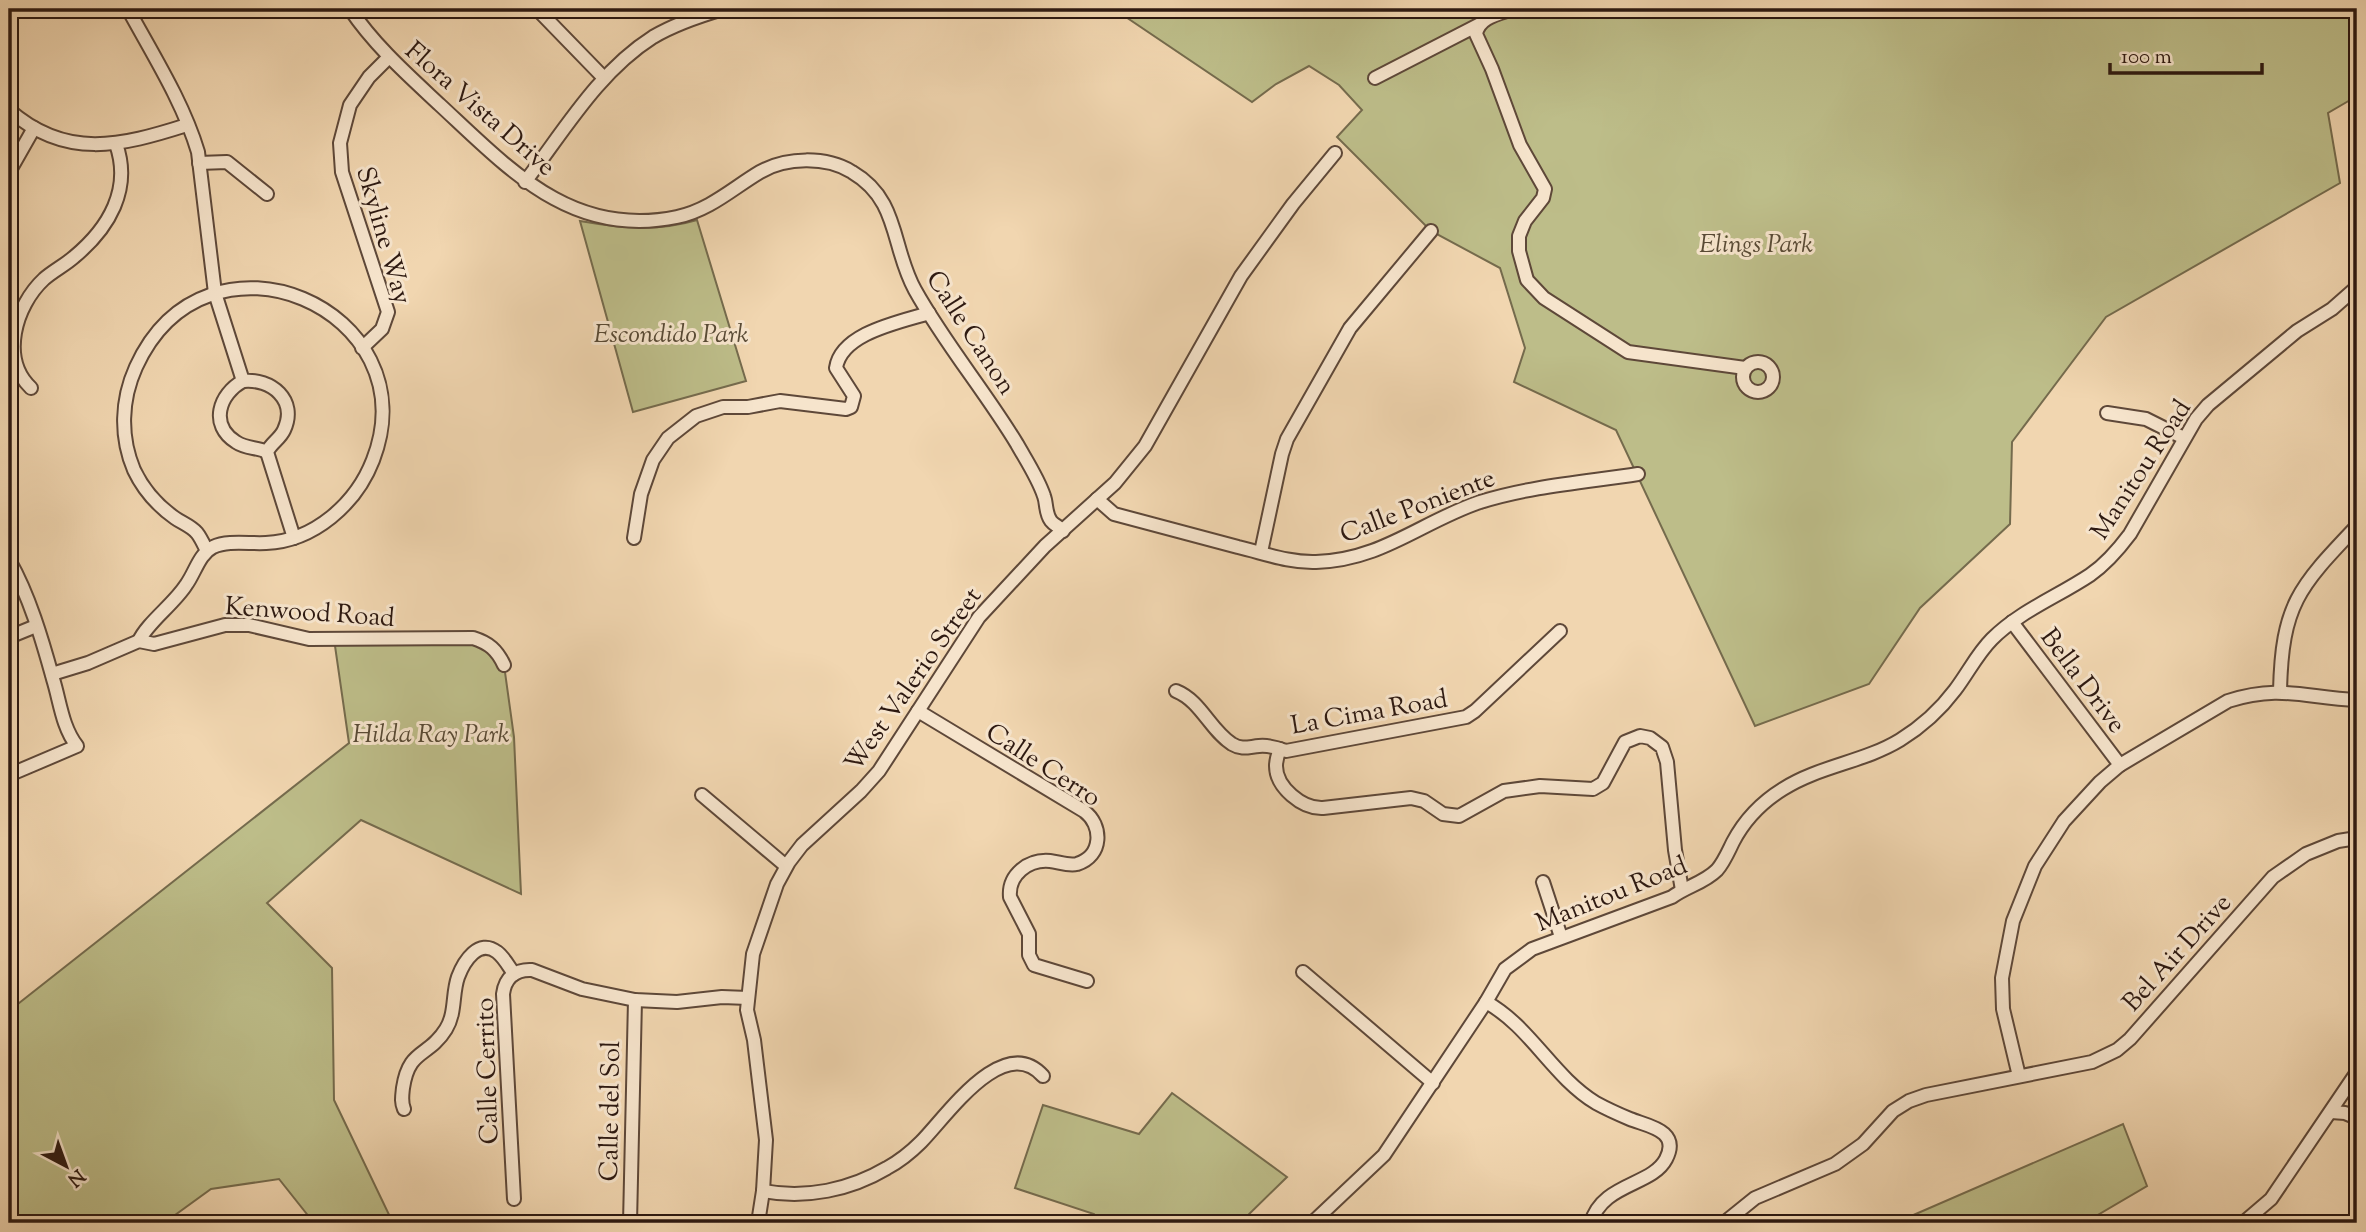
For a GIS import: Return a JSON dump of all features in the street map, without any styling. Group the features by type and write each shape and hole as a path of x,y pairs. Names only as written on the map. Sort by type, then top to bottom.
{"street":[{"path":"128,9 177,101 194,141 215,293 243,381"},
{"name":"Flora Vista Drive","path":"350,9 389,57 524,182 561,203 600,216"},
{"path":"537,9 604,78"},
{"path":"524,182 604,78 635,49 655,36 692,19 723,9"},
{"path":"1375,78 1513,9"},
{"path":"1480,24 1476,34 1520,145 1545,189 1543,198 1525,221 1519,236 1519,251 1527,279 1544,298 1628,352 1745,368"},
{"name":"Skyline Way","path":"362,348 382,329 388,312 342,172 340,143 350,105 369,76 389,57"},
{"path":"9,110 34,128 73,143 89,145 116,144 187,125"},
{"path":"9,172 34,128"},
{"path":"31,388 15,367 12,350 16,322 34,290 88,244 114,209 121,184 121,158 116,144"},
{"name":"West Valerio Street","path":"758,1223 764,1191 766,1140 754,1040 747,1010 753,954 760,929 786,866 802,845 879,771 979,617 1061,529 1123,474 1145,446 1241,276 1293,204 1335,153"},
{"name":"Calle Canon","path":"600,216 643,220 679,217 713,203 775,166 813,160 839,166 866,182 884,203 891,217 910,279 929,313 1016,442 1044,497 1052,523 1061,529"},
{"path":"199,163 227,162 267,194"},
{"path":"1261,552 1287,439 1350,328 1431,231"},
{"name":"Manitou Road","path":"1312,1223 1384,1155 1505,969 1532,949 1672,897 1699,883 1719,868 1744,825 1767,800 1801,779 1882,749 1930,718 1956,689 1980,653 2012,622 2090,576 2118,550 2130,534 2184,438 2208,405 2297,331 2332,309 2357,287"},
{"path":"139,641 145,630 187,585 207,551 216,545 279,542 294,538 325,522 346,504 359,488 374,458 381,420 380,398 374,373 362,348 339,320 323,308 298,296 259,288 215,293 190,304 151,340 133,374 125,412 128,453 140,481 159,505 198,534 207,551"},
{"path":"634,538 641,494 653,460 668,438 682,426 710,410 723,407 748,407 780,401 846,409 851,407 854,396 836,368 840,354 866,334 929,313"},
{"path":"243,381 270,384 278,391 286,405 288,416 284,431 267,452 234,442 222,425 220,414 223,398 243,381"},
{"path":"2107,413 2146,419 2184,438"},
{"path":"267,452 294,538"},
{"name":"Calle Poniente","path":"1097,499 1114,514 1277,558 1296,561 1341,560 1378,550 1434,521 1481,502 1515,493 1638,474"},
{"path":"2280,691 2284,634 2295,601 2318,568 2357,526"},
{"path":"9,560 36,626 67,730 77,746 9,775"},
{"name":"Bella Drive","path":"2012,622 2120,765"},
{"name":"Kenwood Road","path":"52,674 88,663 139,641 154,644 225,625 249,625 309,639 466,638 490,645 504,665"},
{"path":"9,637 36,626"},
{"name":"La Cima Road","path":"1176,691 1191,700 1230,743 1242,748 1259,746 1286,751 1466,717 1560,631"},
{"path":"2019,1076 2002,996 2003,968 2013,921 2024,890 2035,866 2064,821 2100,782 2120,765 2228,701 2248,694 2280,691 2357,700"},
{"name":"Calle Cerro","path":"918,711 1093,819 1098,836 1096,848 1088,858 1072,864 1047,861 1029,865 1014,876 1010,891 1010,897 1029,934 1029,955 1034,965 1087,981"},
{"name":"La Cima Road","path":"1280,749 1276,766 1279,778 1289,792 1311,807 1411,798 1424,801 1443,814 1453,817 1465,815 1485,800 1504,791 1549,785 1593,789 1603,783 1625,742 1635,737 1650,737 1662,747 1667,762 1675,850 1682,890"},
{"path":"702,795 786,866"},
{"name":"Bel Air Drive","path":"1724,1223 1755,1198 1822,1171 1848,1156 1863,1144 1884,1119 1909,1101 1926,1095 2092,1062 2117,1050 2130,1039 2273,877 2289,864 2319,847 2357,838"},
{"path":"1543,882 1561,937"},
{"path":"404,1109 401,1102 407,1068 416,1057 439,1039 447,1028 452,1015 458,977 469,957 482,948 492,949 501,955 514,974"},
{"name":"Calle Cerrito","path":"514,1199 503,994 506,982 514,974 532,970 582,989 635,1000 677,1002 722,997 748,998"},
{"path":"1303,971 1433,1083"},
{"name":"Calle del Sol","path":"630,1223 635,1000"},
{"path":"1486,1002 1513,1020 1572,1086 1613,1112 1657,1127 1665,1136 1668,1154 1662,1165 1609,1196 1596,1211 1591,1223"},
{"path":"764,1191 803,1194 828,1191 862,1181 904,1157 964,1094 997,1069 1021,1065 1038,1071 1043,1076"},
{"path":"2243,1223 2272,1199 2357,1072"},
{"path":"2331,1112 2345,1113 2357,1118"}],"green space":[{"name":"Elings Park","path":"1114,9 2357,9 2357,96 2328,113 2340,183 2106,317 2012,442 2010,524 1920,608 1869,684 1755,726 1616,430 1514,382 1525,348 1500,268 1431,231 1337,137 1362,110 1339,85 1309,66 1276,84 1252,102"},
{"name":"Escondido Park","path":"697,220 746,381 633,412 580,221 638,228"},
{"name":"Hilda Ray Park","path":"473,638 504,665 514,737 521,894 361,820 267,903 332,968 334,1100 393,1223 314,1223 279,1179 211,1189 164,1223 9,1223 9,1011 349,743 334,639"},
{"path":"1172,1093 1287,1177 1240,1223 1099,1223 1094,1214 1015,1188 1043,1105 1139,1134"},
{"path":"2123,1124 2147,1186 2084,1223 1895,1223"}]}
